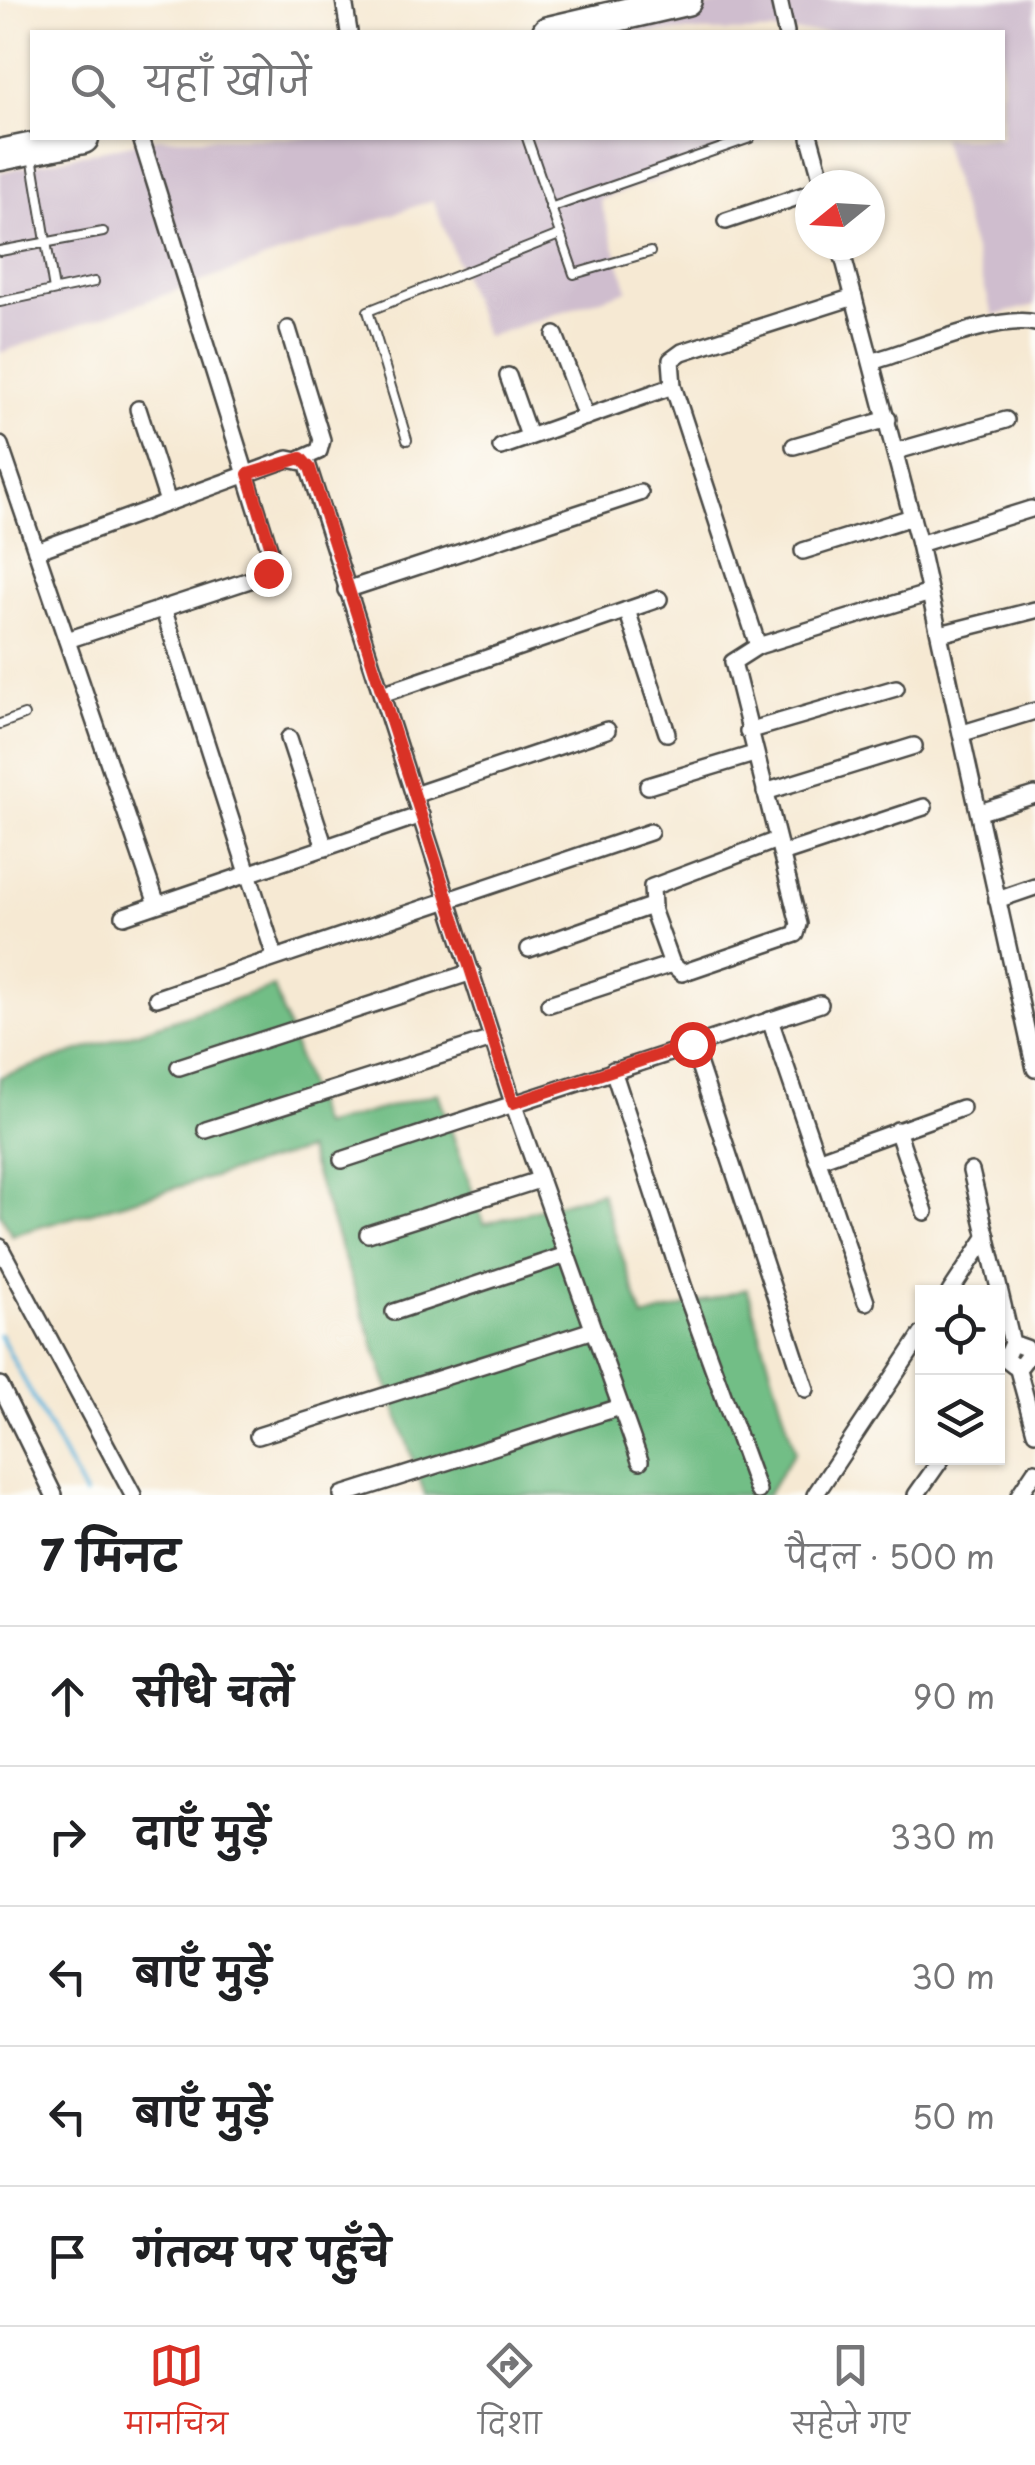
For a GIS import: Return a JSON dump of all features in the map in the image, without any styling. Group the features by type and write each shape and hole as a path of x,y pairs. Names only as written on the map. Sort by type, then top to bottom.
{"highway":[{"path":"554,30 614,8 686,0"},
{"path":"0,155 74,140"}],"street":[{"path":"344,0 350,30"},
{"path":"779,0 786,30"},
{"path":"67,640 272,569 274,558 142,140"},
{"path":"811,140 819,170"},
{"path":"726,222 795,198"},
{"path":"844,260 919,544 1035,1069"},
{"path":"758,646 673,386 671,360 682,352 854,296"},
{"path":"874,362 1018,321 1035,323"},
{"path":"36,550 318,451 322,440 288,329"},
{"path":"556,336 586,417"},
{"path":"508,376 528,436"},
{"path":"501,446 673,386"},
{"path":"138,410 168,502"},
{"path":"794,446 888,419"},
{"path":"897,451 1006,420"},
{"path":"0,445 157,904"},
{"path":"301,458 310,468 346,590 539,1180 640,1461"},
{"path":"346,590 640,494"},
{"path":"919,544 1031,510"},
{"path":"803,551 912,517"},
{"path":"924,807 779,847 652,886 654,907 672,964 678,972 686,973 796,934 799,924 779,847 765,792 748,731 733,662 758,646 930,593"},
{"path":"382,694 659,599"},
{"path":"163,608 274,957"},
{"path":"627,610 667,733"},
{"path":"940,634 1035,610"},
{"path":"748,731 896,688"},
{"path":"963,733 1035,711"},
{"path":"414,795 607,730"},
{"path":"289,738 325,848"},
{"path":"765,792 914,746"},
{"path":"648,786 754,754"},
{"path":"980,812 1035,795"},
{"path":"124,916 421,815"},
{"path":"157,998 650,832"},
{"path":"997,900 1035,887"},
{"path":"528,948 654,907"},
{"path":"549,1004 672,964"},
{"path":"179,1067 472,972"},
{"path":"1018,995 1035,989"},
{"path":"342,1160 820,1004"},
{"path":"770,1020 866,1302"},
{"path":"206,1130 492,1040"},
{"path":"692,1044 806,1388"},
{"path":"613,1070 684,1288 758,1491"},
{"path":"817,1160 962,1108"},
{"path":"897,1130 924,1212"},
{"path":"972,1171 1012,1343"},
{"path":"368,1234 539,1180"},
{"path":"955,1285 988,1236"},
{"path":"0,1247 133,1495"},
{"path":"394,1312 566,1255"},
{"path":"258,1436 593,1330"},
{"path":"999,1375 1012,1364 1025,1363 1031,1350 1012,1343"},
{"path":"1012,1343 1005,1352 1035,1432"},
{"path":"815,1495 915,1345"},
{"path":"0,1385 54,1495"},
{"path":"342,1495 620,1407"},
{"path":"916,1495 937,1465"},
{"path":"1018,1495 1035,1471"}],"lane":[{"path":"528,140 558,236 570,268 578,276 650,252"},
{"path":"550,208 744,140"},
{"path":"31,149 54,290"},
{"path":"0,251 102,232"},
{"path":"407,440 368,311 558,236"},
{"path":"0,302 94,282"},
{"path":"0,724 24,715"}],"shaded area":[{"path":"736,0 1035,0 1035,305 993,316 942,140 1005,140 1005,30 606,30"},
{"path":"150,140 761,140 600,200 628,290 486,337 433,200 0,353 0,172"}],"green space":[{"path":"274,987 321,1126 438,1093 484,1224 601,1192 643,1318 747,1289 795,1451 767,1495 425,1495 307,1150 12,1235 0,1212 0,1077"}],"waterway":[{"path":"0,1335 85,1495"}],"route":[{"path":"268,573 274,558 248,474 301,458 310,468 513,1103 692,1044"}]}
